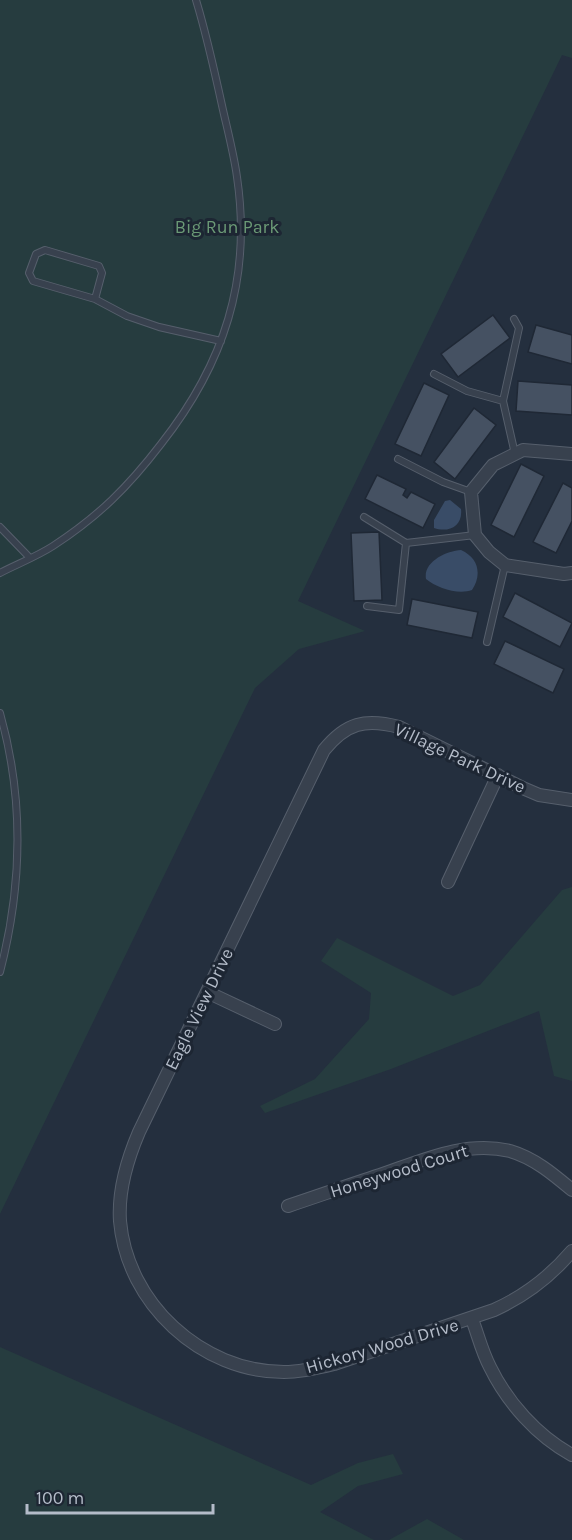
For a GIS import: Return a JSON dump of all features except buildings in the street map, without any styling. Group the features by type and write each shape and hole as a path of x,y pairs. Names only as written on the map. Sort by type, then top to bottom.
{"street":[{"path":"572,454 523,450 493,465 471,492 475,535 489,552 506,565 564,574 572,573"},
{"name":"Village Park Drive","path":"349,728 374,722 399,727 539,795 572,800"},
{"name":"Eagle View Drive","path":"154,1306 141,1289 129,1263 124,1243 120,1221 124,1175 139,1132 324,750 335,737 349,728"},
{"path":"448,882 498,775"},
{"path":"207,992 275,1024"},
{"name":"Honeywood Court","path":"288,1206 430,1158 470,1148 495,1148 512,1152 545,1168 572,1190"},
{"name":"Hickory Wood Drive","path":"154,1306 182,1335 218,1357 238,1365 284,1372 310,1369 334,1364 472,1319 516,1300 537,1286 572,1251"},
{"path":"472,1319 488,1365 501,1388 541,1434 572,1455"}],"lane":[{"path":"0,573 51,547 94,517 132,482 200,389 232,312 238,272 240,228 237,178 207,36 196,0"},
{"path":"95,299 102,273 99,266 45,250 36,254 29,273 33,281 95,299 127,316 159,327 221,341"},
{"path":"514,319 519,328 503,401 515,454"},
{"path":"434,374 467,391 503,401"},
{"path":"398,459 443,482 471,492"},
{"path":"364,517 406,543 475,535"},
{"path":"0,527 30,558"},
{"path":"367,606 399,610 406,543"},
{"path":"486,642 506,565"},
{"path":"0,713 7,736 18,832 17,885 10,935 0,972"}],"green space":[{"name":"Big Run Park","path":"0,0 572,0 572,58 562,55 298,601 365,631 299,649 255,688 0,1214"},
{"path":"572,887 572,1081 554,1076 539,1011 391,1069 265,1113 260,1106 315,1079 369,1019 371,993 321,961 337,938 453,996 480,985 562,890"},
{"path":"0,1347 311,1485 358,1463 393,1454 403,1474 358,1486 320,1512 374,1540 0,1540"},
{"path":"427,1519 464,1540 389,1540"}],"water":[{"path":"450,500 461,509 460,520 450,529 434,528 434,520 445,501"},
{"path":"461,550 472,558 477,567 477,579 472,590 460,592 448,590 426,579 428,567 437,558"}]}
